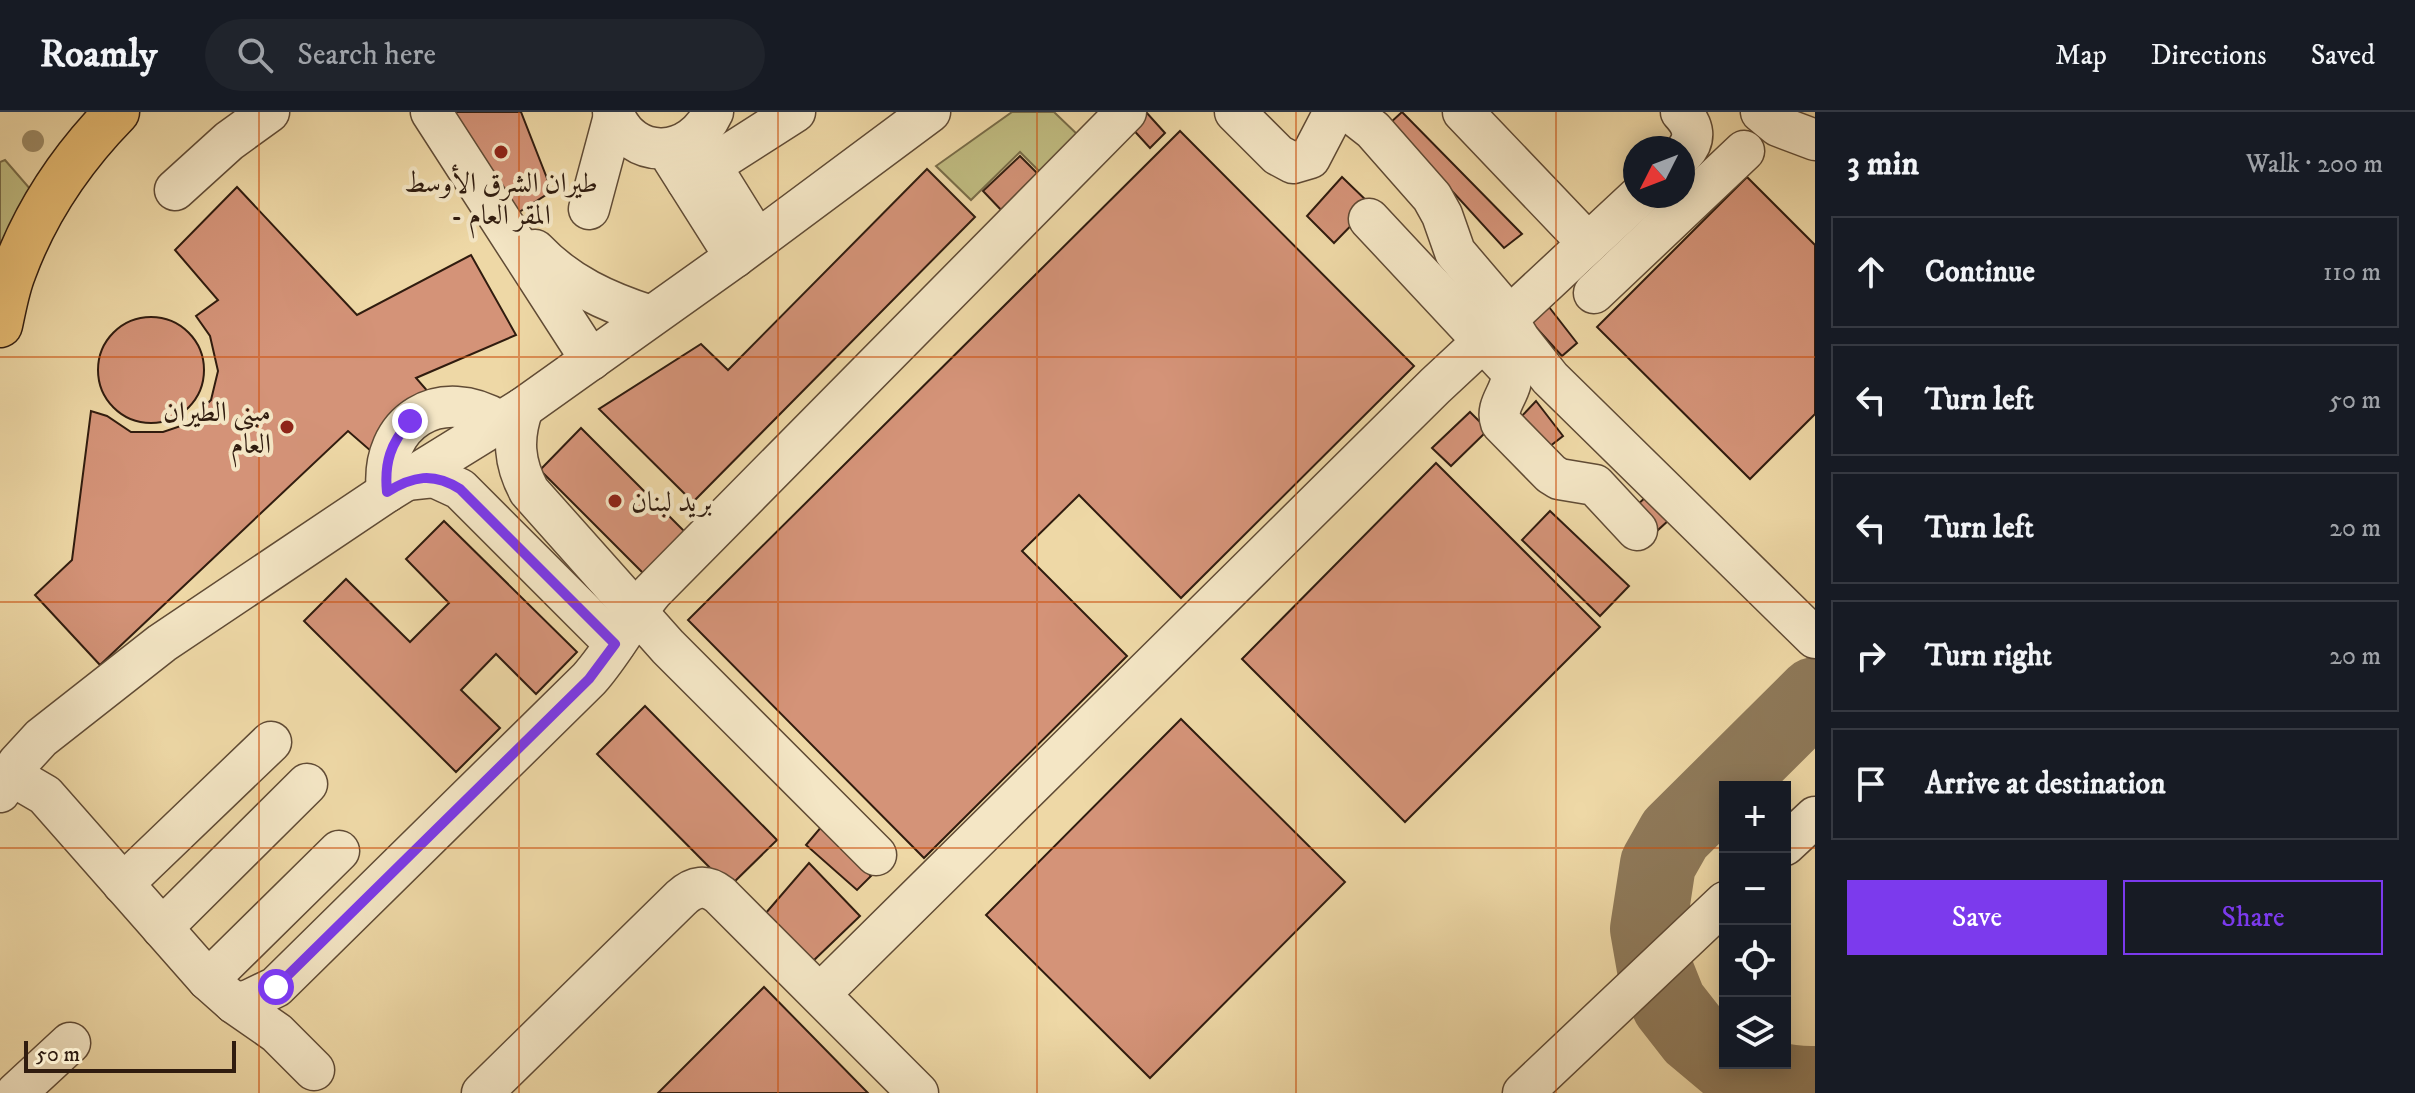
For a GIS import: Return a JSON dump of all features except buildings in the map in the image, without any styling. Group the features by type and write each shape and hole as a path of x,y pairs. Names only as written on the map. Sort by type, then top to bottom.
{"highway":[{"path":"0,325 13,273 43,207 87,143 117,112"}],"lane":[{"path":"175,190 229,141 269,112"},
{"path":"613,114 622,130 635,141 650,147 695,149 795,112"},
{"path":"397,486 385,472 397,436 410,421 427,411 446,406 465,406 512,415 930,112"},
{"path":"221,992 249,1000 276,987 589,679 652,592 1126,112"},
{"path":"1235,112 1278,155 1293,163 1310,158 1334,112"},
{"path":"1350,112 1384,141 1432,197 1442,215 1455,252 1495,330 1512,377 1500,406 1501,423 1551,474 1568,481 1595,485 1637,530"},
{"path":"1463,112 1646,244"},
{"path":"1681,112 1689,120 1693,136"},
{"path":"1761,112 1778,126 1815,140"},
{"path":"589,209 613,114"},
{"path":"435,119 487,183 521,236 548,264 614,305 651,316"},
{"path":"435,119 591,360"},
{"path":"695,149 746,248"},
{"path":"1594,293 1744,151"},
{"path":"1369,219 1495,330 1527,350 1550,378 1815,638"},
{"path":"820,994 1424,397 1614,219"},
{"path":"512,415 517,426 517,463 529,491 668,647 876,855"},
{"path":"471,498 517,463"},
{"path":"4,785 18,763 41,738 130,667 397,486 420,477 448,481 471,498 615,644"},
{"path":"123,884 271,742"},
{"path":"4,785 21,781 45,795 221,992 277,1033 314,1070"},
{"path":"162,928 307,784"},
{"path":"1791,839 1815,817"},
{"path":"221,992 339,851"},
{"path":"482,1093 681,898 696,888 705,887 720,895 918,1093"},
{"path":"1523,1093 1719,908"},
{"path":"16,1093 70,1043"}],"shaded area":[{"path":"1012,112 1054,112 1079,136 1042,174 1020,152 971,200 936,166"},
{"path":"5,160 31,190 0,274 0,162"}],"taxiway":[{"path":"1719,1057 1694,1036 1669,1004 1655,969 1648,929 1658,864 1675,834 1815,695"},
{"path":"1744,1069 1792,1083 1815,1084"}],"place":[{"name":"طيران الشرق الأوسط - المقر العام","path":"501,152"},
{"name":"مبنى الطيران العام","path":"287,427"},
{"name":"بريد لبنان","path":"615,501"}],"route":[{"path":"276,987 589,679 615,644 460,489 448,481 420,477 406,480 387,492 385,472 389,453 397,436 410,421"}]}
